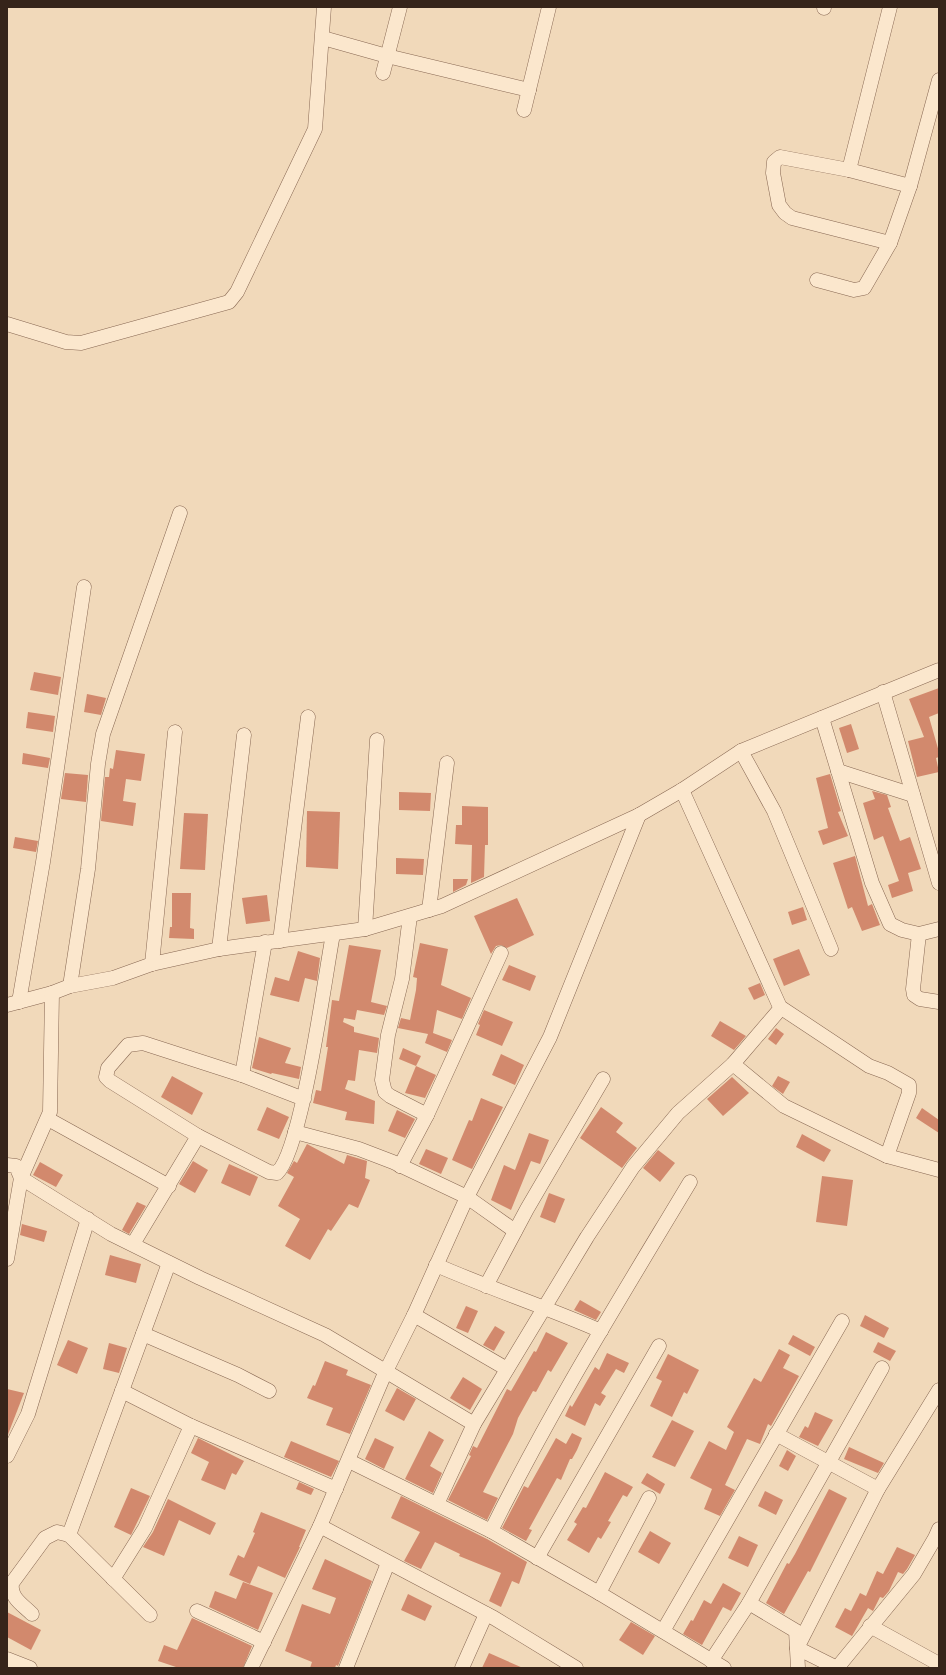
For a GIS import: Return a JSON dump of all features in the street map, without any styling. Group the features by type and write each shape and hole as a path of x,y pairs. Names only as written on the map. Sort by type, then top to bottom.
{"street":[{"path":"7,324 66,342 81,343 229,302 237,292 315,129 319,58 323,38 324,7"},
{"path":"383,73 400,7"},
{"path":"524,110 549,7"},
{"path":"849,170 890,7"},
{"path":"323,38 387,56 529,90"},
{"path":"816,280 854,290 864,288 890,243 910,186 939,80"},
{"path":"890,243 792,218 779,205 773,173 774,162 780,157 849,170 910,186"},
{"path":"70,986 88,868 98,764 103,734 180,513"},
{"path":"84,587 43,862 13,1003 52,993 70,986 113,978 152,964 219,949 365,929 442,906 639,815 682,790 741,751 939,670"},
{"path":"883,692 939,883"},
{"path":"280,941 308,717"},
{"path":"822,718 872,883 890,924 902,930 919,934 939,929"},
{"path":"152,964 175,732"},
{"path":"219,949 244,735"},
{"path":"365,929 377,740"},
{"path":"741,751 774,811 831,949"},
{"path":"429,910 447,763"},
{"path":"838,771 913,794"},
{"path":"682,790 776,1001 781,1008 869,1066 908,1083 910,1088 909,1093 887,1156"},
{"path":"251,1668 320,1526 349,1461 385,1373 414,1315 467,1197 550,1037 639,815"},
{"path":"410,916 402,978 388,1035 382,1080 385,1092 390,1096 427,1115"},
{"path":"304,1099 242,1075 143,1043 128,1045 108,1068 106,1077 110,1081 198,1136 269,1172 277,1172 283,1167 304,1099 333,934"},
{"path":"919,934 913,992 920,999 939,1002"},
{"path":"242,1075 265,942"},
{"path":"400,1166 427,1115 501,953"},
{"path":"7,1259 21,1178 50,1112 52,993"},
{"path":"437,1504 474,1424 544,1306 633,1167 678,1114 733,1064 781,1008"},
{"path":"733,1064 784,1106 887,1156 939,1170"},
{"path":"486,1286 515,1230 603,1079"},
{"path":"48,1119 169,1186"},
{"path":"295,1132 359,1149 400,1166 467,1197 515,1230"},
{"path":"133,1244 198,1136"},
{"path":"7,1165 16,1166 21,1178 111,1234 169,1263 324,1335 385,1373 474,1424"},
{"path":"491,1531 512,1486 601,1331 690,1182"},
{"path":"7,1456 28,1414 88,1219"},
{"path":"69,1535 169,1263"},
{"path":"436,1265 486,1286 544,1306 601,1331"},
{"path":"414,1315 507,1369"},
{"path":"663,1631 842,1321"},
{"path":"143,1334 238,1375 269,1392"},
{"path":"538,1558 659,1346"},
{"path":"349,1461 491,1531 718,1664 749,1603 882,1368"},
{"path":"797,1648 878,1489 939,1390"},
{"path":"122,1391 191,1426 336,1489"},
{"path":"113,1579 145,1528 191,1426"},
{"path":"776,1434 829,1461 878,1489"},
{"path":"599,1593 649,1498"},
{"path":"320,1526 486,1614 576,1668"},
{"path":"797,1648 837,1668 914,1574 939,1529"},
{"path":"32,1614 14,1598 11,1592 12,1583 45,1538 58,1532 69,1535 150,1615"},
{"path":"346,1668 388,1563"},
{"path":"749,1603 796,1631 798,1668"},
{"path":"197,1611 264,1642"},
{"path":"462,1668 486,1614"},
{"path":"870,1626 939,1664"},
{"path":"7,1659 24,1667"}],"building":[{"path":"34,672 61,677 58,695 30,690"},
{"path":"939,688 939,713 929,717 939,752 939,757 936,758 939,772 917,777 908,741 924,737 909,699"},
{"path":"87,694 106,698 101,715 84,712"},
{"path":"28,712 55,716 53,732 26,728"},
{"path":"851,724 859,749 847,753 839,728"},
{"path":"116,750 145,754 141,781 126,779 123,801 136,803 133,826 101,821 105,777 109,777 110,768 113,769"},
{"path":"23,753 50,758 48,768 22,764"},
{"path":"65,773 88,775 86,802 61,799"},
{"path":"830,774 841,811 838,812 848,836 823,845 818,831 828,828 816,778"},
{"path":"872,791 887,795 891,807 888,808 900,841 910,837 921,869 908,873 913,891 892,898 888,885 899,881 883,836 874,840 863,803 875,799"},
{"path":"399,792 431,793 430,811 399,810"},
{"path":"462,806 488,807 488,845 485,845 484,877 471,883 472,845 455,844 456,825 462,825"},
{"path":"307,811 340,812 338,869 306,867"},
{"path":"184,813 208,814 205,870 180,869"},
{"path":"15,837 38,841 36,852 13,848"},
{"path":"855,856 868,906 872,904 880,925 862,931 852,907 848,909 833,863"},
{"path":"396,858 424,859 423,875 396,874"},
{"path":"453,879 468,879 466,885 453,892"},
{"path":"172,893 191,893 190,928 194,929 194,939 169,938 170,927 172,927"},
{"path":"267,895 270,921 246,924 242,898"},
{"path":"517,898 534,935 507,948 501,945 496,946 491,954 474,916"},
{"path":"803,907 807,920 792,925 788,912"},
{"path":"420,943 448,949 441,985 471,998 462,1019 437,1010 433,1033 452,1040 447,1052 425,1043 428,1034 398,1028 401,1018 410,1020 417,978 413,977"},
{"path":"349,945 381,950 371,1002 387,1006 384,1015 357,1010 355,1020 344,1018 343,1022 354,1027 354,1032 379,1038 377,1053 359,1050 355,1081 348,1080 345,1089 375,1101 374,1124 345,1120 347,1112 313,1103 316,1090 321,1091 328,1047 326,1047 332,1000 339,1001"},
{"path":"799,949 810,975 784,986 773,959"},
{"path":"298,951 320,958 317,981 305,978 299,1002 270,995 275,977 289,981"},
{"path":"509,965 536,976 530,991 502,980"},
{"path":"760,983 765,995 754,1000 748,988"},
{"path":"484,1010 513,1022 502,1046 476,1035 480,1025 478,1024"},
{"path":"720,1021 746,1036 734,1050 711,1036"},
{"path":"776,1028 784,1034 776,1045 768,1039"},
{"path":"259,1037 291,1048 285,1063 301,1067 299,1079 271,1074 252,1068"},
{"path":"403,1048 421,1056 416,1066 399,1059"},
{"path":"501,1054 524,1065 515,1085 492,1075"},
{"path":"416,1066 436,1075 425,1098 405,1093"},
{"path":"172,1076 203,1093 192,1115 161,1097"},
{"path":"778,1076 790,1082 783,1094 772,1086"},
{"path":"732,1077 749,1093 723,1116 707,1099"},
{"path":"481,1098 503,1107 472,1169 452,1160 469,1120 472,1121"},
{"path":"267,1107 289,1117 279,1139 257,1130"},
{"path":"601,1107 623,1123 616,1132 637,1148 622,1168 580,1138"},
{"path":"922,1108 939,1120 939,1133 916,1118"},
{"path":"397,1110 415,1119 405,1138 388,1131"},
{"path":"529,1133 549,1140 540,1164 531,1161 511,1210 491,1200 504,1165 515,1170"},
{"path":"802,1134 831,1150 824,1162 796,1147"},
{"path":"307,1144 344,1164 347,1155 367,1161 365,1178 370,1180 358,1208 349,1204 331,1231 328,1229 310,1260 285,1246 300,1219 278,1206 294,1177 287,1173 294,1161 297,1163"},
{"path":"426,1149 448,1158 441,1174 419,1164"},
{"path":"658,1150 675,1163 660,1182 643,1168"},
{"path":"193,1161 208,1170 195,1193 179,1184"},
{"path":"40,1162 63,1175 56,1187 33,1175"},
{"path":"229,1164 258,1177 250,1196 221,1183"},
{"path":"822,1176 853,1180 847,1226 816,1222"},
{"path":"549,1193 565,1199 555,1223 540,1217"},
{"path":"137,1202 146,1206 129,1234 122,1230"},
{"path":"22,1224 47,1231 44,1242 20,1235"},
{"path":"110,1255 141,1264 136,1283 105,1275"},
{"path":"580,1300 601,1312 596,1320 574,1310"},
{"path":"466,1306 478,1311 468,1333 456,1328"},
{"path":"865,1315 889,1328 884,1338 860,1326"},
{"path":"495,1326 505,1332 494,1351 483,1345"},
{"path":"546,1332 568,1343 551,1372 548,1370 536,1392 533,1391 518,1418 513,1434 483,1492 498,1498 487,1520 448,1500 471,1456 469,1455 473,1446 477,1448 507,1389 511,1391 534,1351 536,1352"},
{"path":"793,1335 815,1347 810,1356 788,1344"},
{"path":"68,1340 88,1348 77,1374 57,1365"},
{"path":"878,1342 896,1351 890,1361 873,1352"},
{"path":"109,1343 127,1348 119,1373 103,1369"},
{"path":"779,1349 790,1355 783,1368 799,1376 771,1426 768,1424 760,1444 747,1439 725,1485 735,1490 720,1516 704,1509 712,1489 690,1478 709,1441 726,1450 734,1432 727,1427 754,1378 761,1382"},
{"path":"607,1353 629,1363 624,1373 616,1369 601,1393 606,1396 600,1406 595,1403 585,1426 565,1416 570,1405 572,1407 595,1367 599,1370"},
{"path":"668,1354 699,1370 687,1394 684,1392 672,1417 650,1406 662,1381 656,1378"},
{"path":"325,1361 348,1370 346,1375 371,1385 350,1434 326,1425 333,1408 307,1398 313,1385 315,1386"},
{"path":"463,1377 482,1389 470,1410 450,1398"},
{"path":"397,1388 416,1399 404,1421 385,1411"},
{"path":"7,1389 24,1393 7,1437"},
{"path":"815,1412 833,1420 818,1446 799,1437 805,1426 808,1428"},
{"path":"672,1420 694,1431 675,1467 652,1457"},
{"path":"429,1431 444,1440 430,1466 442,1473 433,1493 405,1479"},
{"path":"572,1433 582,1438 577,1450 572,1459 570,1459 561,1480 557,1478 529,1529 532,1530 526,1541 502,1528 524,1486 528,1488 556,1438 566,1444"},
{"path":"198,1438 244,1461 236,1475 232,1473 225,1490 201,1480 209,1462 191,1453"},
{"path":"375,1438 394,1447 384,1469 365,1459"},
{"path":"291,1441 339,1461 331,1477 284,1457"},
{"path":"849,1447 884,1463 878,1473 844,1459"},
{"path":"787,1450 796,1456 788,1471 779,1466"},
{"path":"605,1472 633,1487 627,1497 623,1495 608,1521 611,1522 601,1539 598,1537 589,1553 567,1540 577,1524 574,1522 583,1507 586,1508"},
{"path":"647,1473 665,1484 660,1494 641,1483"},
{"path":"299,1482 314,1489 311,1495 296,1489"},
{"path":"131,1488 150,1496 131,1535 114,1527"},
{"path":"829,1489 847,1498 810,1572 808,1571 784,1614 766,1603 787,1563 789,1564 795,1554"},
{"path":"765,1491 783,1500 776,1515 758,1506"},
{"path":"401,1496 487,1539 527,1562 519,1584 512,1581 501,1607 489,1601 501,1573 459,1556 460,1554 435,1542 421,1569 404,1561 420,1532 391,1518"},
{"path":"168,1499 216,1523 210,1535 179,1520 164,1556 143,1547 153,1532"},
{"path":"261,1512 306,1530 300,1547 285,1578 258,1566 250,1584 229,1575 238,1555 244,1558 255,1533 253,1532"},
{"path":"650,1531 671,1543 659,1564 638,1552"},
{"path":"739,1536 758,1545 748,1567 728,1558"},
{"path":"897,1547 915,1555 907,1569 903,1574 898,1572 889,1591 883,1598 880,1597 873,1611 868,1608 852,1636 835,1627 845,1608 851,1611 860,1593 866,1596 877,1571 883,1574"},
{"path":"325,1559 372,1581 338,1666 336,1665 335,1668 310,1668 312,1662 285,1651 302,1604 330,1614 336,1598 312,1589"},
{"path":"243,1582 273,1593 258,1630 209,1607 215,1591 236,1599"},
{"path":"723,1583 741,1593 731,1611 723,1607 702,1645 683,1634 691,1620 693,1621 704,1600 711,1604"},
{"path":"408,1594 432,1606 425,1621 401,1610"},
{"path":"7,1612 41,1630 31,1650 7,1637"},
{"path":"192,1618 252,1646 243,1668 179,1668 158,1661 164,1645 177,1650"},
{"path":"631,1622 655,1636 643,1655 619,1640"},
{"path":"489,1653 523,1668 482,1668"}]}
